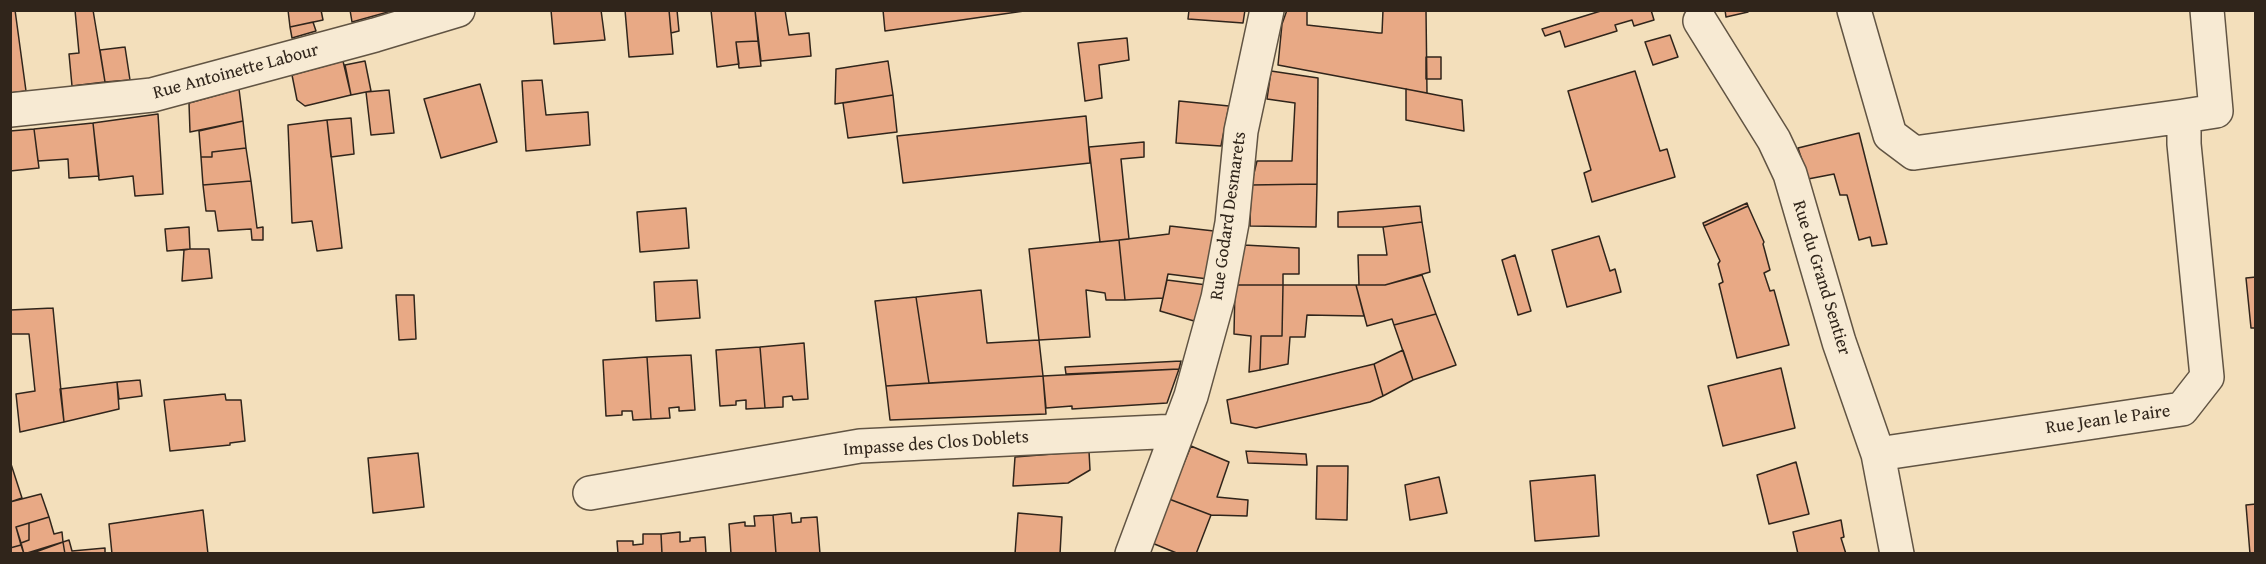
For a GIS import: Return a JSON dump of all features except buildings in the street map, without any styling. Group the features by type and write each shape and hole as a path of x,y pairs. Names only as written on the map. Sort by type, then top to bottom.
{"street":[{"name":"Rue Antoinette Labour","path":"10,110 152,95 375,35 458,10"},
{"name":"Rue Godard Desmarets","path":"1132,554 1191,396 1218,298 1232,223 1241,131 1267,10"},
{"path":"1854,10 1890,135 1914,153 2216,111 2207,10"},
{"name":"Rue du Grand Sentier","path":"1700,21 1774,140 1790,174 1839,342 1878,454 1897,554"},
{"name":"Rue Jean le Paire","path":"1878,454 2182,409 2206,377 2184,144 2184,116"},
{"name":"Impasse des Clos Doblets","path":"590,493 860,446 1178,431"}]}
